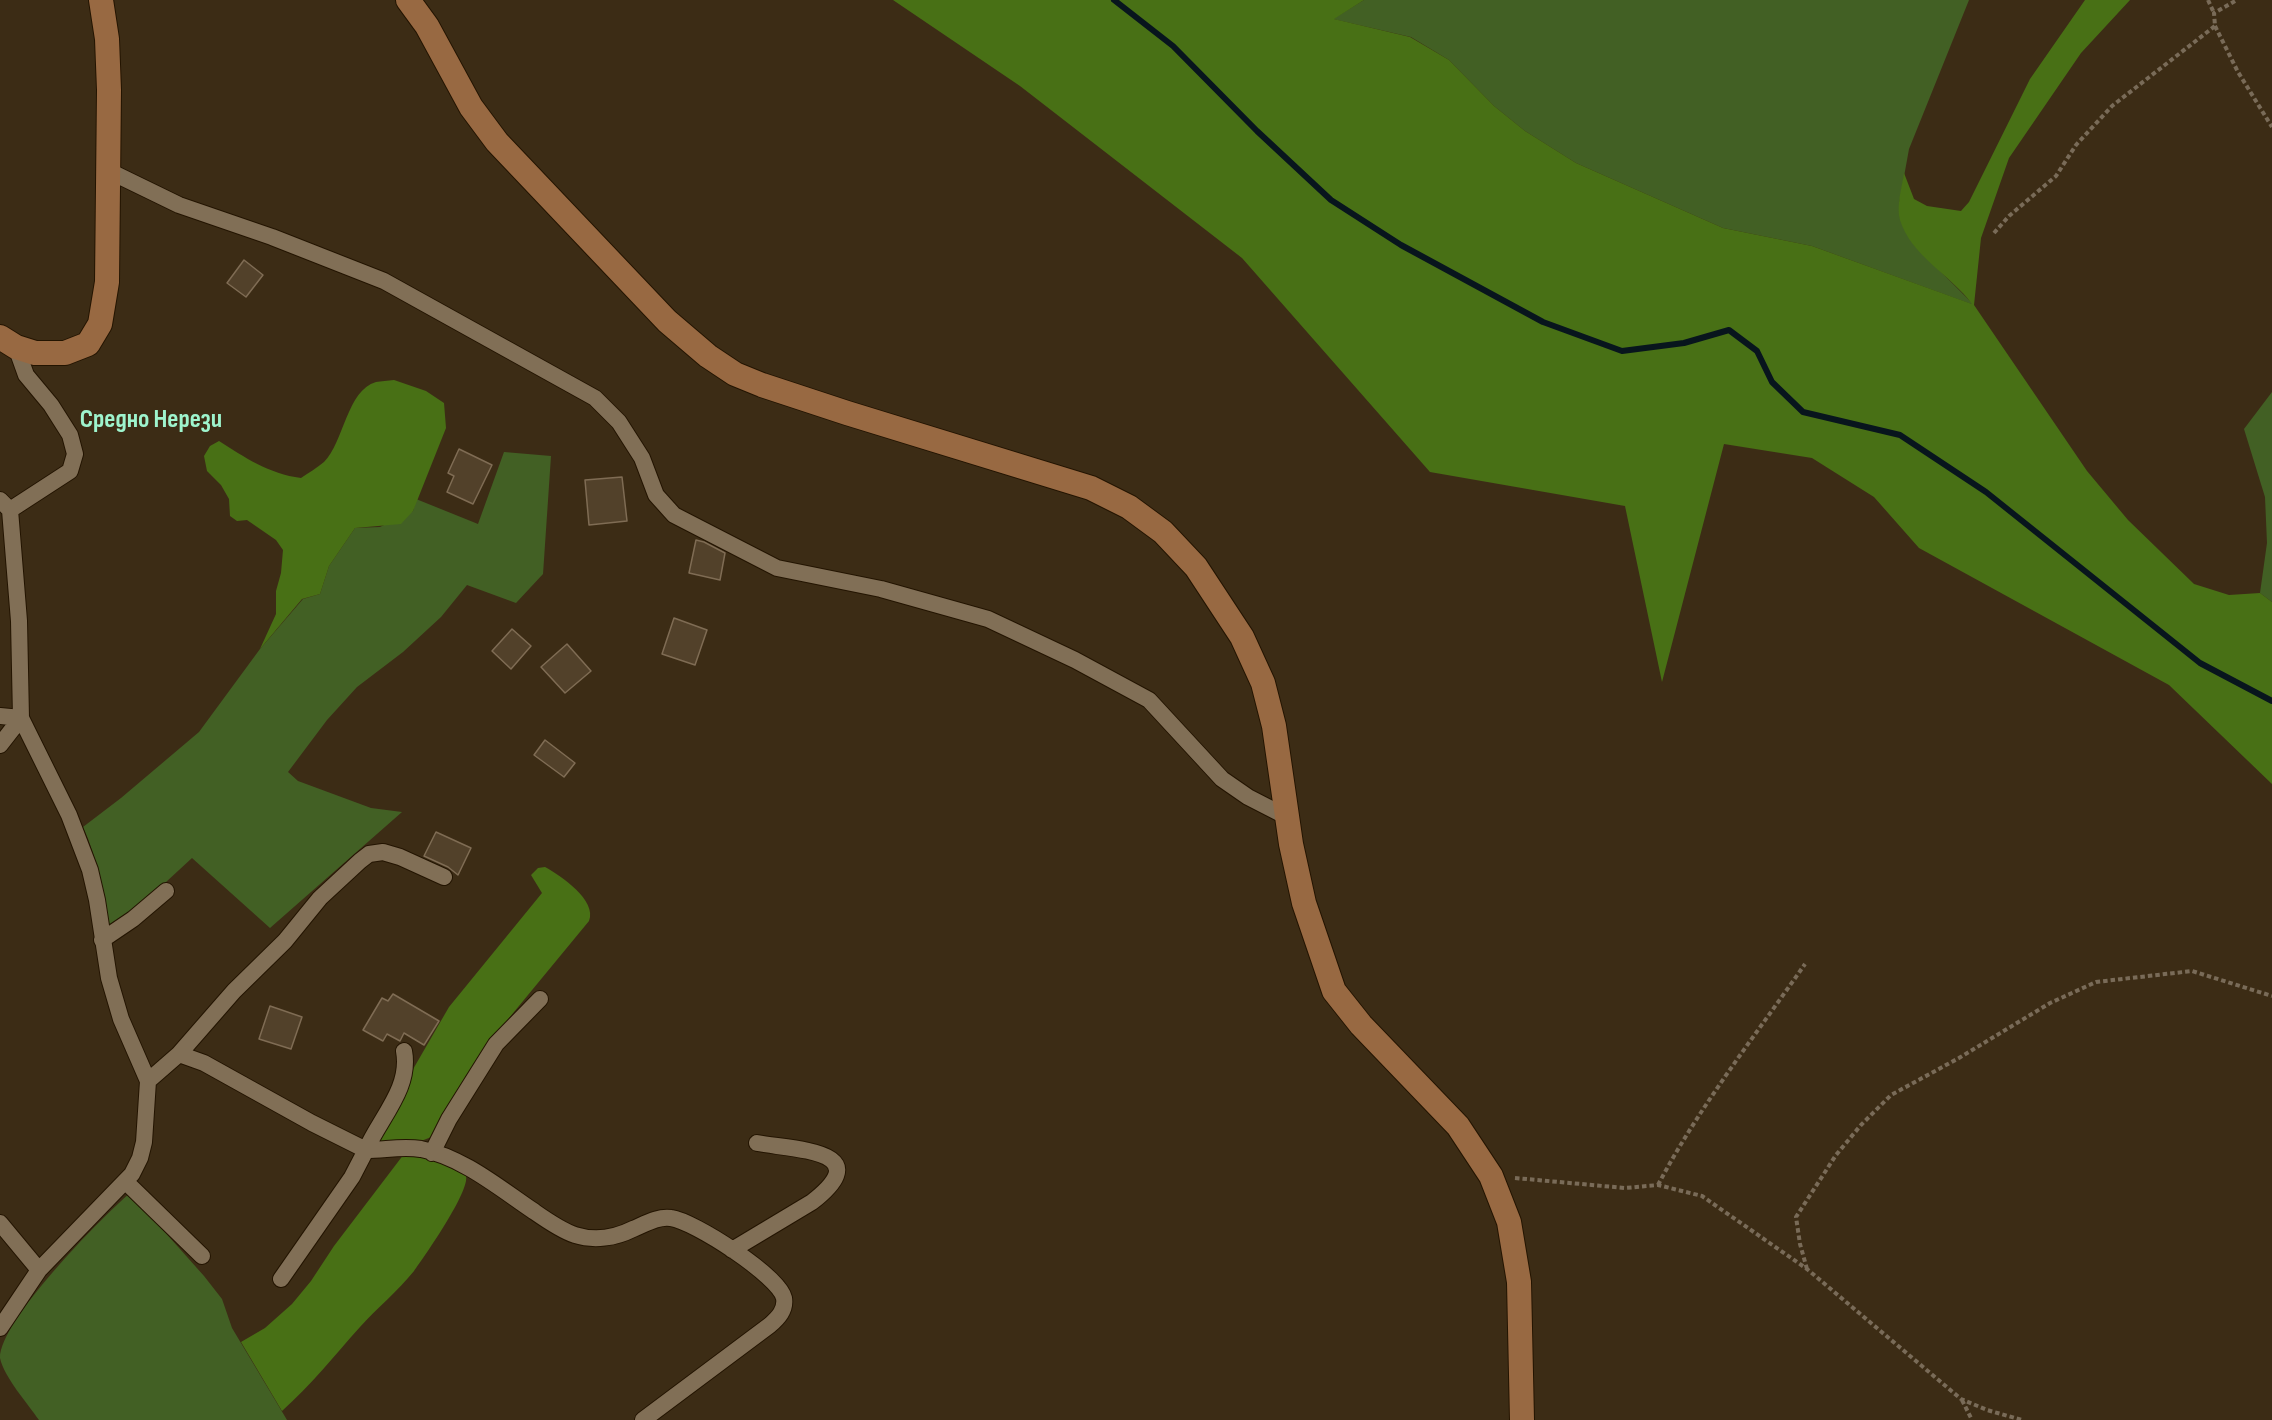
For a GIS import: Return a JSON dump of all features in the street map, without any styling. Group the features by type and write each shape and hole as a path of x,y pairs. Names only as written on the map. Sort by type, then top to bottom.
{"street":[{"path":"8,342 35,353 65,353 88,344 100,324 107,282 109,90 107,39 101,0"},
{"path":"408,0 427,26 471,107 497,142 667,321 708,356 735,374 762,385 1091,488 1129,507 1163,532 1196,567 1242,637 1263,683 1274,726 1287,817 1304,903 1334,992 1361,1025 1458,1126 1491,1176 1509,1222 1519,1282 1522,1420"},
{"path":"107,170 179,205 272,237 384,281 595,399 619,422 642,458 656,495 674,515 777,568 881,589 988,619 1075,660 1131,690 1149,700 1222,779 1248,797 1287,817"},
{"path":"0,1328 39,1270 126,1182 136,1166 144,1142 148,1081 121,1019 109,978 94,886 79,839 21,718 19,621 5,505 70,471 75,454 70,435 51,405 26,375 8,342"},
{"path":"0,716 21,718"},
{"path":"0,745 21,718"},
{"path":"148,1081 179,1054 234,992 285,941 340,877 369,854 377,852 391,854 444,877"},
{"path":"102,940 133,919 166,891"},
{"path":"432,1153 464,1094 496,1044 513,1024 540,999"},
{"path":"281,1278 352,1177 389,1111 404,1071 404,1051"},
{"path":"179,1054 204,1063 366,1150 399,1147 432,1153 459,1163 573,1234 593,1238 612,1237 657,1219 670,1217 692,1226 732,1250 775,1283 784,1300 784,1308 780,1316 643,1420"},
{"path":"732,1250 812,1202 824,1193 837,1177 839,1170 836,1165 807,1150 757,1143"},
{"path":"126,1182 202,1256"},
{"path":"0,1223 39,1270"}],"path":[{"path":"2208,0 2214,13 2215,26 2238,72 2272,127"},
{"path":"2214,13 2237,0"},
{"path":"1994,233 2009,216 2056,176 2076,145 2112,106 2215,26"},
{"path":"1658,1185 1700,1115 1805,964"},
{"path":"1807,1269 1796,1217 1836,1155 1861,1125 1891,1095 1959,1058 2050,1003 2096,982 2192,971 2272,996"},
{"path":"1491,1176 1625,1188 1658,1185 1702,1196 1807,1269 1961,1399 1987,1410 2022,1420"},
{"path":"1961,1399 1972,1420"}],"green space":[{"path":"893,0 1364,0 1334,19 1410,37 1449,60 1494,106 1525,131 1576,163 1723,228 1812,246 1972,304 1922,255 1905,233 1899,209 1904,173 1914,199 1927,206 1961,211 1969,202 2030,79 2085,0 2130,0 2081,53 2009,158 1981,238 1974,305 2087,471 2128,520 2194,584 2229,595 2260,593 2272,602 2272,784 2169,685 1919,548 1874,497 1812,458 1724,444 1662,682 1625,506 1430,472 1242,258 1020,86"},
{"path":"1364,0 1969,0 1909,149 1899,204 1914,245 1974,305 1812,246 1723,228 1576,163 1525,131 1494,106 1449,60 1411,37 1333,19"},
{"path":"394,380 426,391 444,403 446,428 413,511 401,524 355,528 329,566 320,594 302,599 260,649 276,614 276,591 281,573 283,550 276,540 247,520 237,521 230,516 229,499 221,485 207,471 204,456 210,446 219,441 268,469 301,478 324,462 331,453 358,395 366,387 376,382"},
{"path":"2272,392 2272,602 2260,593 2267,543 2265,497 2244,429"},
{"path":"504,452 551,456 543,574 516,603 467,585 441,617 403,652 357,687 327,720 288,772 298,781 371,808 402,812 270,928 192,858 153,894 108,928 96,864 83,827 199,732 260,649 303,599 320,594 329,566 355,528 380,527 413,511 416,499 478,524"},
{"path":"545,867 560,876 583,897 590,913 589,921 484,1051 434,1136 421,1141 376,1143 412,1071 449,1007 542,893 531,875 538,868"},
{"path":"404,1154 436,1160 466,1176 461,1195 446,1224 414,1271 360,1327 313,1381 282,1411 241,1342 265,1328 292,1304"},
{"path":"130,1193 222,1299 232,1328 287,1420 39,1420 17,1390 0,1358 4,1341 16,1320 33,1296 76,1246"}],"building":[{"path":"244,260 263,275 246,297 227,283"},
{"path":"459,449 492,465 473,504 447,492 454,476 448,473"},
{"path":"622,477 627,521 589,525 585,480"},
{"path":"696,540 725,553 720,580 689,573"},
{"path":"674,618 707,630 695,665 662,654"},
{"path":"512,629 531,646 511,669 492,651"},
{"path":"567,644 591,671 565,693 541,667"},
{"path":"545,740 575,763 564,777 534,755"},
{"path":"436,832 471,848 458,875 448,867 424,856"},
{"path":"393,994 439,1021 424,1045 404,1033 400,1041 387,1034 383,1041 363,1030 382,998 388,1001"},
{"path":"270,1006 302,1017 291,1049 259,1039"}],"waterway":[{"path":"1114,0 1173,46 1257,131 1331,200 1401,245 1543,322 1622,351 1684,343 1729,330 1757,351 1772,382 1803,412 1900,435 1986,492 2200,663 2272,701"}],"district":[{"name":"Средно Нерези","path":"151,420"}]}
